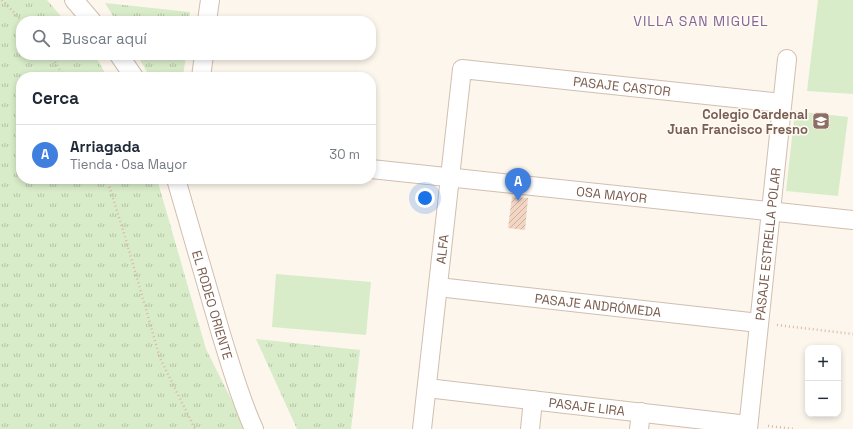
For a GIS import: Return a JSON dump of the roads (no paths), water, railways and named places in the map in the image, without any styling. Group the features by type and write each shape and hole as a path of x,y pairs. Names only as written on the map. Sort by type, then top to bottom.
{"street":[{"path":"74,0 88,16"},
{"path":"208,16 210,0"},
{"name":"PASAJE ESTRELLA POLAR","path":"748,427 787,59"},
{"path":"123,60 131,72"},
{"path":"202,72 203,60"},
{"name":"PASAJE CASTOR","path":"462,69 782,103"},
{"name":"ALFA","path":"422,429 462,69"},
{"name":"OSA MAYOR","path":"376,170 853,220"},
{"name":"EL RODEO ORIENTE","path":"177,184 234,376 254,429"},
{"name":"PASAJE ANDRÓMEDA","path":"438,287 759,323"},
{"name":"PASAJE LIRA","path":"427,388 533,400 640,421 748,427"},
{"path":"530,429 533,400"}],"place":[{"name":"Colegio Cardenal Juan Francisco Fresno","path":"821,121"},
{"name":"Arriagada","path":"518,201"}],"district":[{"name":"VILLA SAN MIGUEL","path":"701,21"}]}
